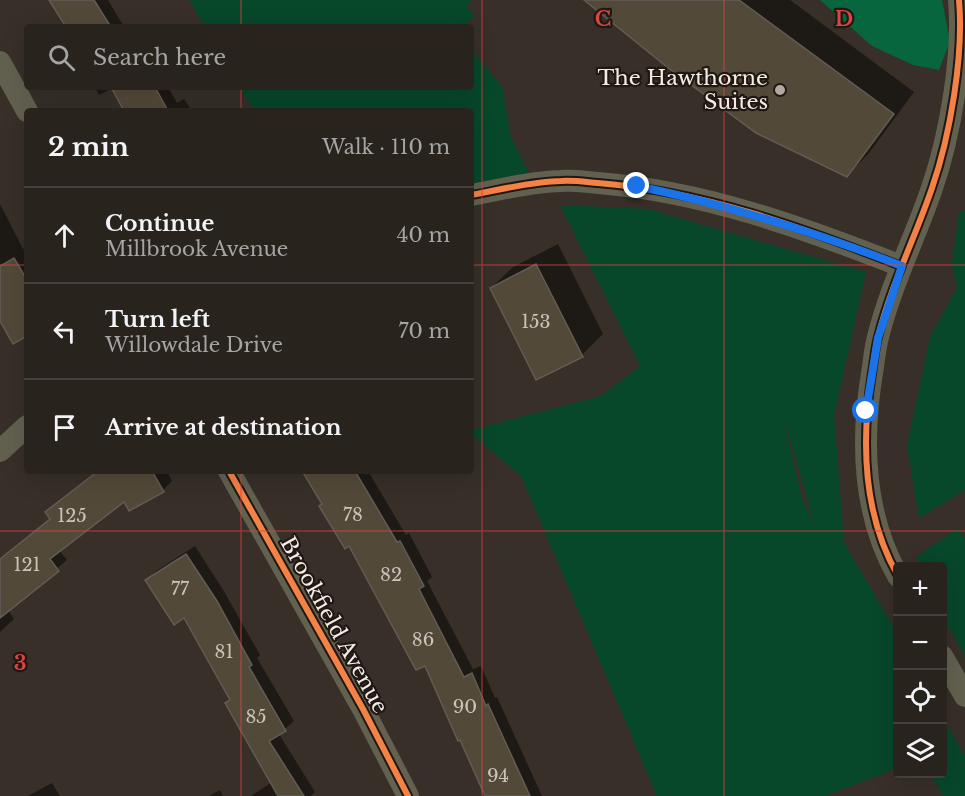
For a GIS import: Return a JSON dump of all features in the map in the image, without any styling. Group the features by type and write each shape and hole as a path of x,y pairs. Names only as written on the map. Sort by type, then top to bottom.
{"street":[{"path":"893,568 873,512 866,469 866,411 878,338 902,266 933,186 952,107 962,24 959,0"},
{"path":"0,62 25,108"},
{"path":"474,195 561,181 637,186 693,197 771,220 837,241 902,266"},
{"path":"0,451 24,429"},
{"name":"Brookfield Avenue","path":"231,474 363,709 408,796"},
{"path":"947,665 965,696"}],"green space":[{"path":"189,0 472,0 466,7 474,15 466,24 203,24"},
{"path":"820,0 942,0 950,41 939,70 913,65 872,46"},
{"path":"474,53 502,86 511,137 529,173 481,193 474,186 474,108 252,108 242,90 474,90"},
{"path":"560,205 648,209 866,272 834,415 844,543 893,626 893,770 825,796 657,796 521,476 474,437 474,429 601,396 640,366","holes":["786,428 815,526 801,495"]},
{"path":"965,210 965,490 919,518 907,446 930,336 957,288 952,265 959,212"},
{"path":"958,528 965,538 965,657 947,624 947,562 918,562 917,556"},
{"path":"947,723 965,757 965,796 943,796 933,778 947,778"}],"building":[{"path":"49,0 94,0 109,24 64,24"},
{"name":"The Hawthorne Suites","path":"584,0 739,0 894,114 847,177 756,133 667,67"},
{"path":"113,90 157,90 166,108 122,108"},
{"path":"14,258 24,275 24,338 13,344 0,321 0,266"},
{"path":"536,264 583,357 536,380 490,288"},
{"path":"94,474 154,474 164,492 129,511 124,502 50,559 59,571 0,618 0,559 50,519 45,512"},
{"path":"304,474 357,474 397,542 400,541 424,586 419,589 464,677 472,673 530,796 485,796 425,666 416,670 349,546 345,549 319,506 322,504"},
{"path":"186,554 217,601 252,665 249,667 286,731 269,741 304,796 278,796 225,703 230,700 184,618 174,625 145,580"}],"cycle path":[{"path":"893,566 877,527 867,476 868,399 883,318 932,188 945,144 957,70 959,0"},
{"path":"474,194 551,181 637,187 752,213 828,238 901,266"},
{"path":"231,474 363,709 408,796"}],"place":[{"name":"The Hawthorne Suites","path":"780,90"}],"route":[{"path":"637,186 693,197 771,220 837,241 902,266 878,338 866,411"}]}
